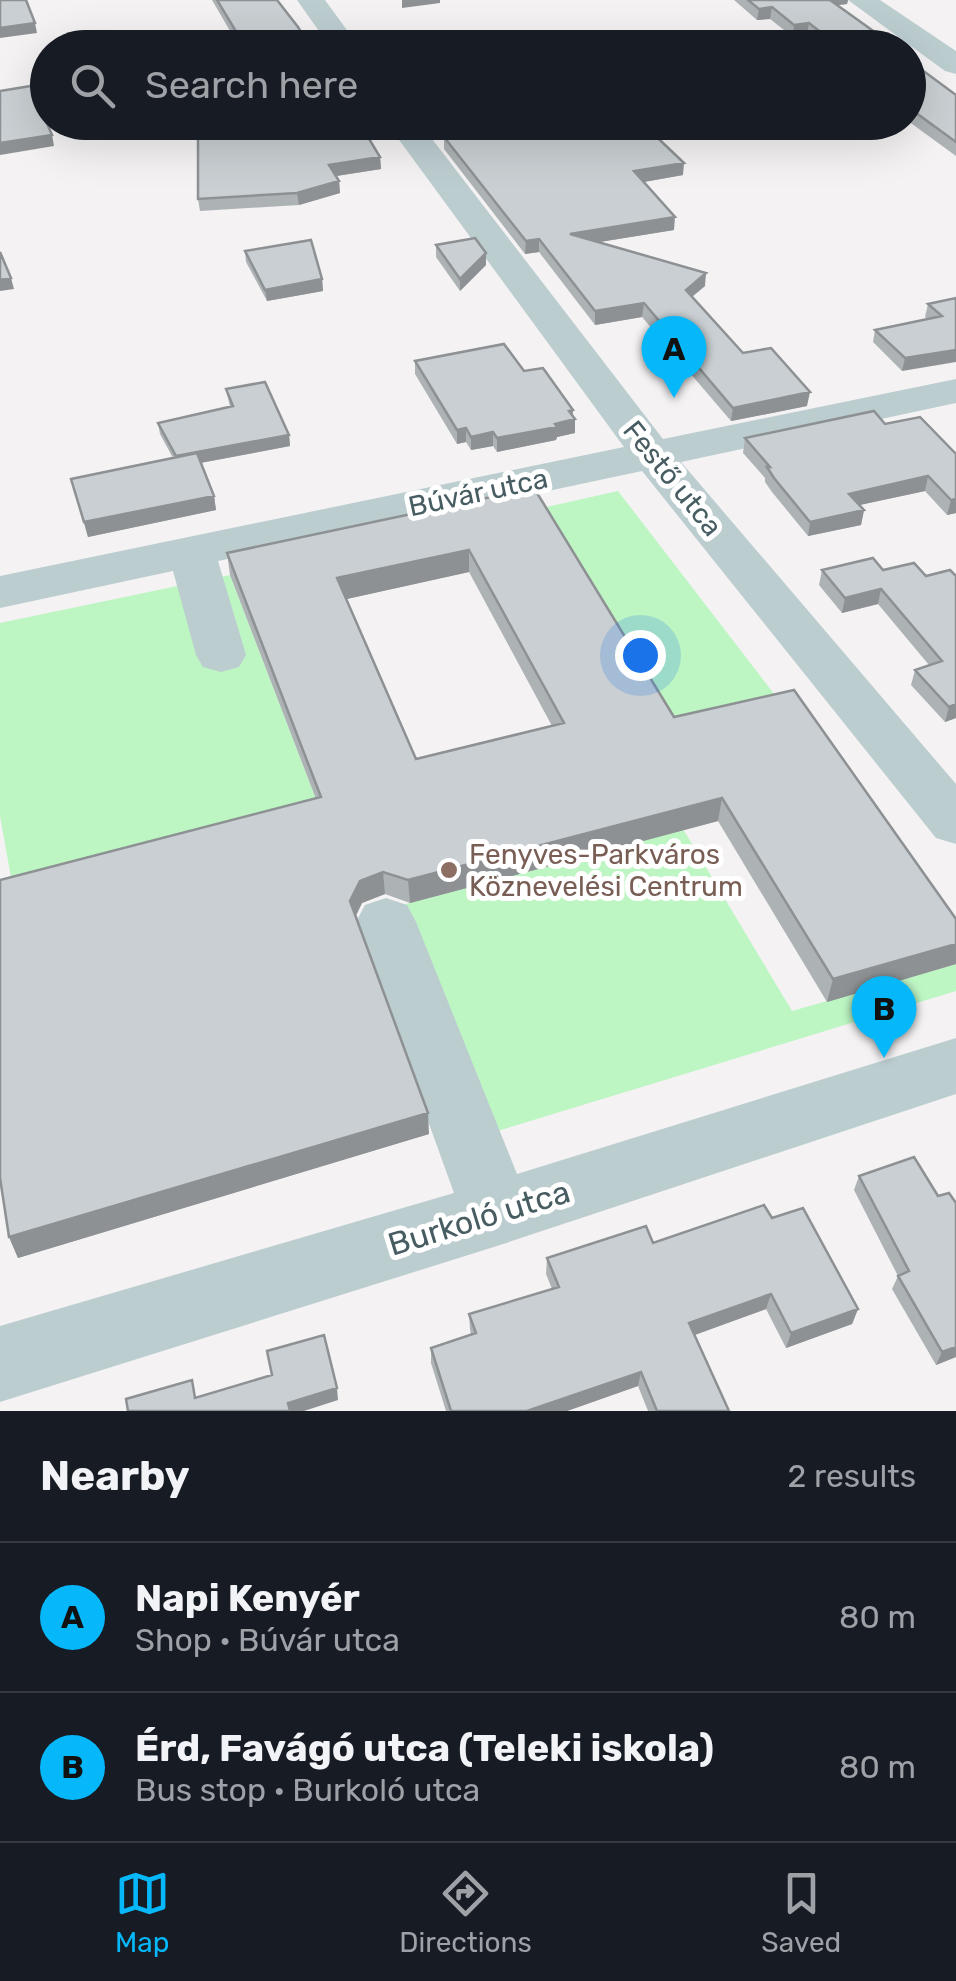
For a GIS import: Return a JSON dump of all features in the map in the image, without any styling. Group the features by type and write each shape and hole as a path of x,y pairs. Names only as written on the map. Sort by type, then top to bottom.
{"street":[{"path":"310,0 332,30"},
{"path":"862,0 905,30"},
{"path":"926,44 956,65"},
{"name":"Festő utca","path":"416,140 652,455 956,822"},
{"name":"Búvár utca","path":"0,592 956,391"},
{"path":"192,553 221,656"},
{"path":"386,922 497,1214"},
{"name":"Burkoló utca","path":"0,1364 497,1214 956,1066"}],"green space":[{"path":"618,491 778,699 663,726 533,510"},
{"path":"230,575 324,820 15,900 0,816 0,623"},
{"path":"683,829 792,1011 956,964 956,991 491,1133 402,905"}],"building":[{"path":"0,0 26,0 35,23 0,28"},
{"path":"217,0 277,0 300,30 235,30"},
{"path":"748,0 830,0 872,30 818,30 809,23 794,25 772,7 759,9"},
{"path":"926,73 956,95 956,142 926,120"},
{"path":"30,86 30,138 0,143 0,91"},
{"path":"198,140 370,140 380,157 329,165 339,181 297,193 198,199"},
{"path":"446,140 660,140 684,163 634,171 675,217 570,234 706,273 686,290 743,353 771,348 810,392 733,408 644,303 595,311 539,239 526,241"},
{"path":"475,238 486,253 460,279 436,245"},
{"path":"311,240 322,279 265,290 245,251"},
{"path":"0,252 11,278 0,280"},
{"path":"956,298 956,350 905,358 875,330 942,316 928,304"},
{"path":"504,344 524,371 543,368 573,410 569,411 575,419 555,424 557,427 497,438 493,432 471,437 466,428 457,430 415,361"},
{"path":"265,382 289,435 176,456 158,423 233,406 226,389"},
{"path":"874,411 885,424 920,417 956,454 956,499 951,500 928,476 849,494 864,510 810,522 745,438"},
{"path":"197,453 214,496 84,522 71,479"},
{"path":"534,488 674,717 794,690 956,919 956,944 833,979 722,798 408,880 383,872 360,881 350,901 428,1113 9,1237 0,1178 0,880 321,797 227,553","holes":["469,550 564,723 416,759 337,578"]},
{"path":"873,558 883,570 914,563 926,576 950,570 956,576 956,704 949,707 915,670 942,661 881,589 845,598 822,570"},
{"path":"914,1157 938,1196 949,1193 956,1203 956,1347 942,1352 898,1276 909,1271 859,1176"},
{"path":"764,1205 772,1218 803,1208 858,1309 791,1333 771,1294 689,1323 729,1411 657,1411 641,1372 527,1411 451,1411 431,1348 476,1333 469,1314 559,1287 547,1258 646,1226 653,1243"},
{"path":"324,1335 337,1388 288,1403 290,1411 128,1411 126,1399 192,1380 195,1398 272,1375 267,1351"}],"place":[{"name":"Napi Kenyér","path":"674,398"},
{"name":"Fenyves-Parkváros Köznevelési Centrum","path":"449,870"},
{"name":"Érd, Favágó utca (Teleki iskola)","path":"884,1058"}]}
